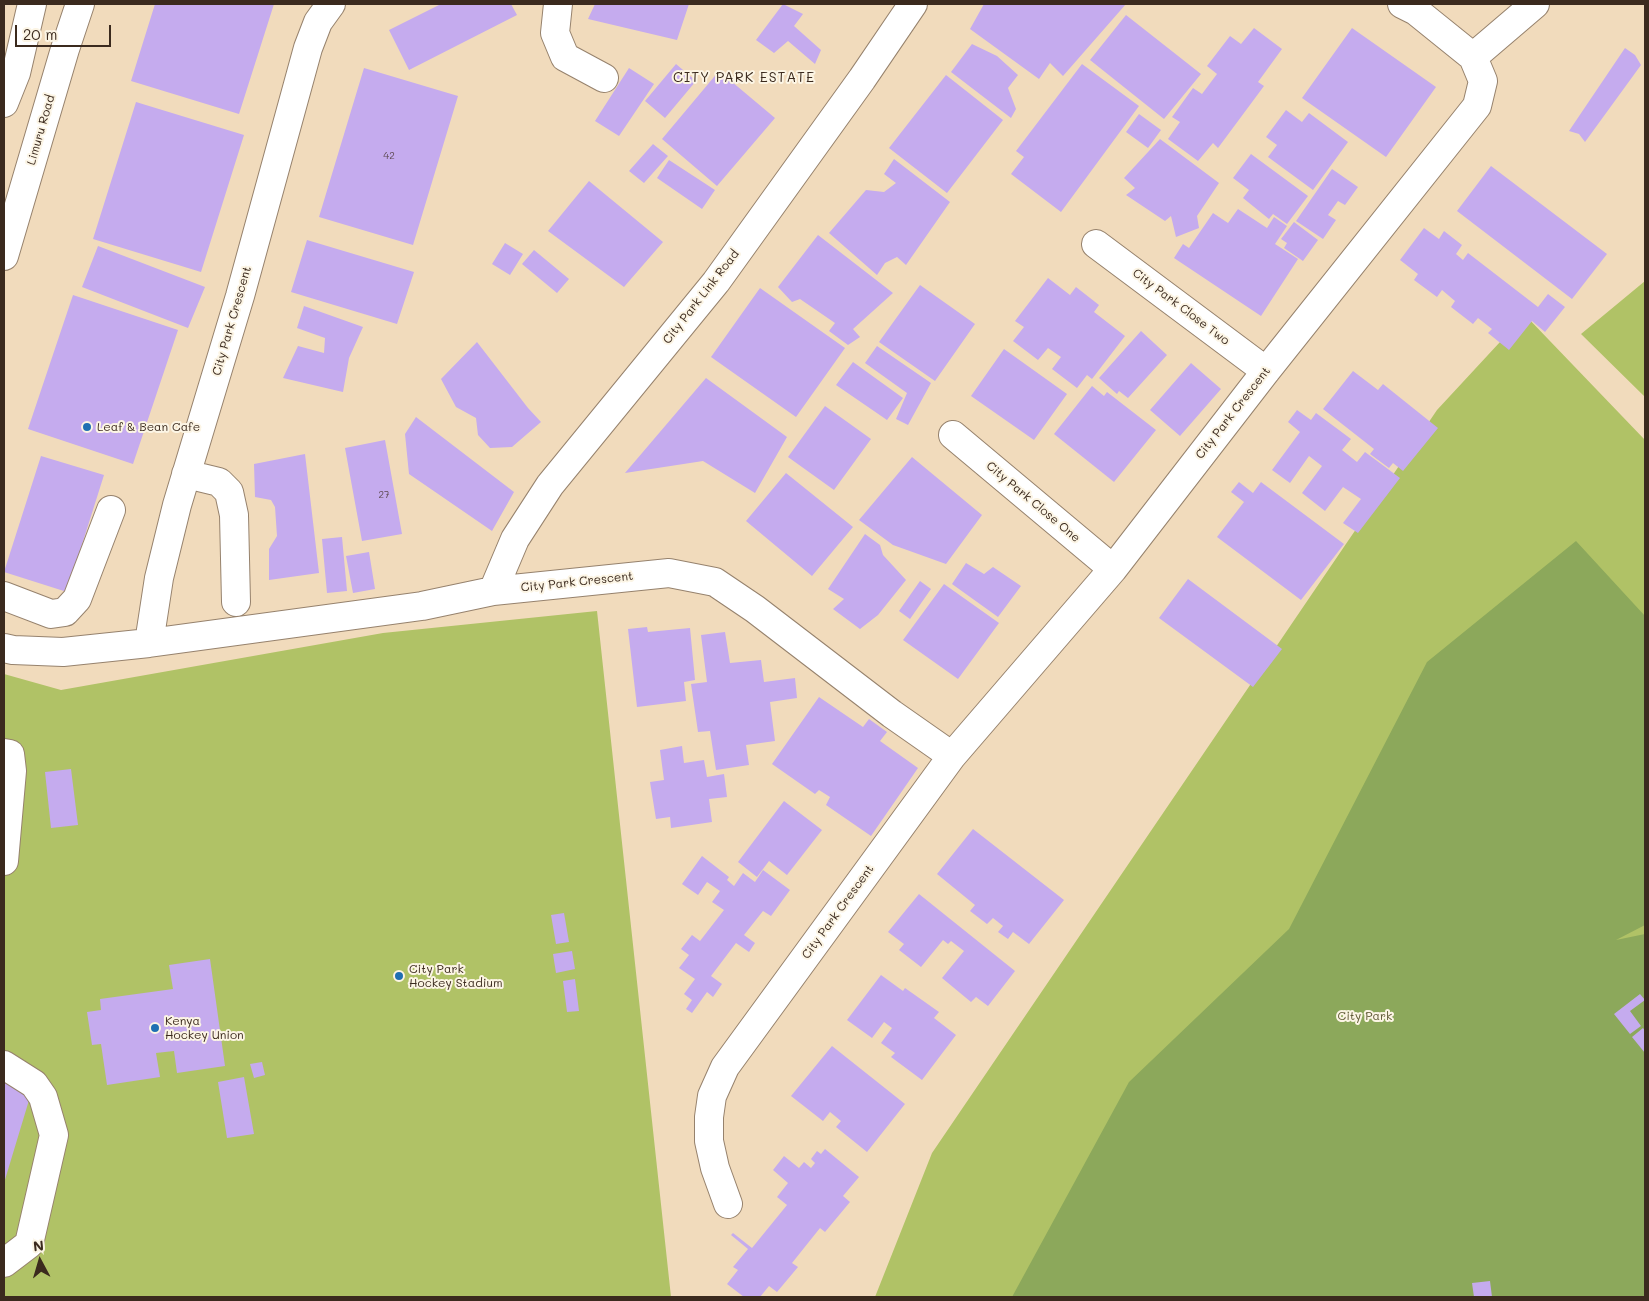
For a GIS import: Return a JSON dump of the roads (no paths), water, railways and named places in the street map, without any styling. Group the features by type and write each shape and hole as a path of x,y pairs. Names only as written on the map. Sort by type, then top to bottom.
{"street":[{"path":"4,103 16,73 32,4"},
{"name":"Limuru Road","path":"4,256 80,4"},
{"name":"City Park Crescent","path":"149,643 159,578 186,474 242,286 308,48 318,22 331,4"},
{"path":"558,4 555,33 565,57 604,78"},
{"name":"City Park Link Road","path":"492,591 515,539 550,485 716,282 862,80 913,4"},
{"path":"1402,4 1416,11 1473,57 1535,4"},
{"name":"City Park Crescent","path":"728,1204 715,1168 709,1141 709,1117 712,1096 725,1067 952,756 1113,569 1266,371 1477,106 1483,81 1473,57"},
{"name":"City Park Close Two","path":"1096,244 1266,371"},
{"name":"City Park Close One","path":"953,436 1113,569"},
{"path":"186,474 219,482 229,492 234,515 236,602"},
{"path":"4,596 51,614 65,612 77,599 111,510"},
{"name":"City Park Crescent","path":"4,648 63,652 149,643 422,606 492,591 669,573 715,582 892,714 952,756"},
{"path":"4,753 10,754 12,771 4,861"},
{"path":"4,1065 34,1084 44,1097 54,1135 29,1244 4,1262"}],"place":[{"name":"Leaf & Bean Cafe","path":"87,427"},
{"name":"City Park Hockey Stadium","path":"399,976"},
{"name":"Kenya Hockey Union","path":"155,1028"}],"district":[{"name":"CITY PARK ESTATE","path":"744,78"}],"park label":[{"name":"City Park","path":"1365,1016"}]}
